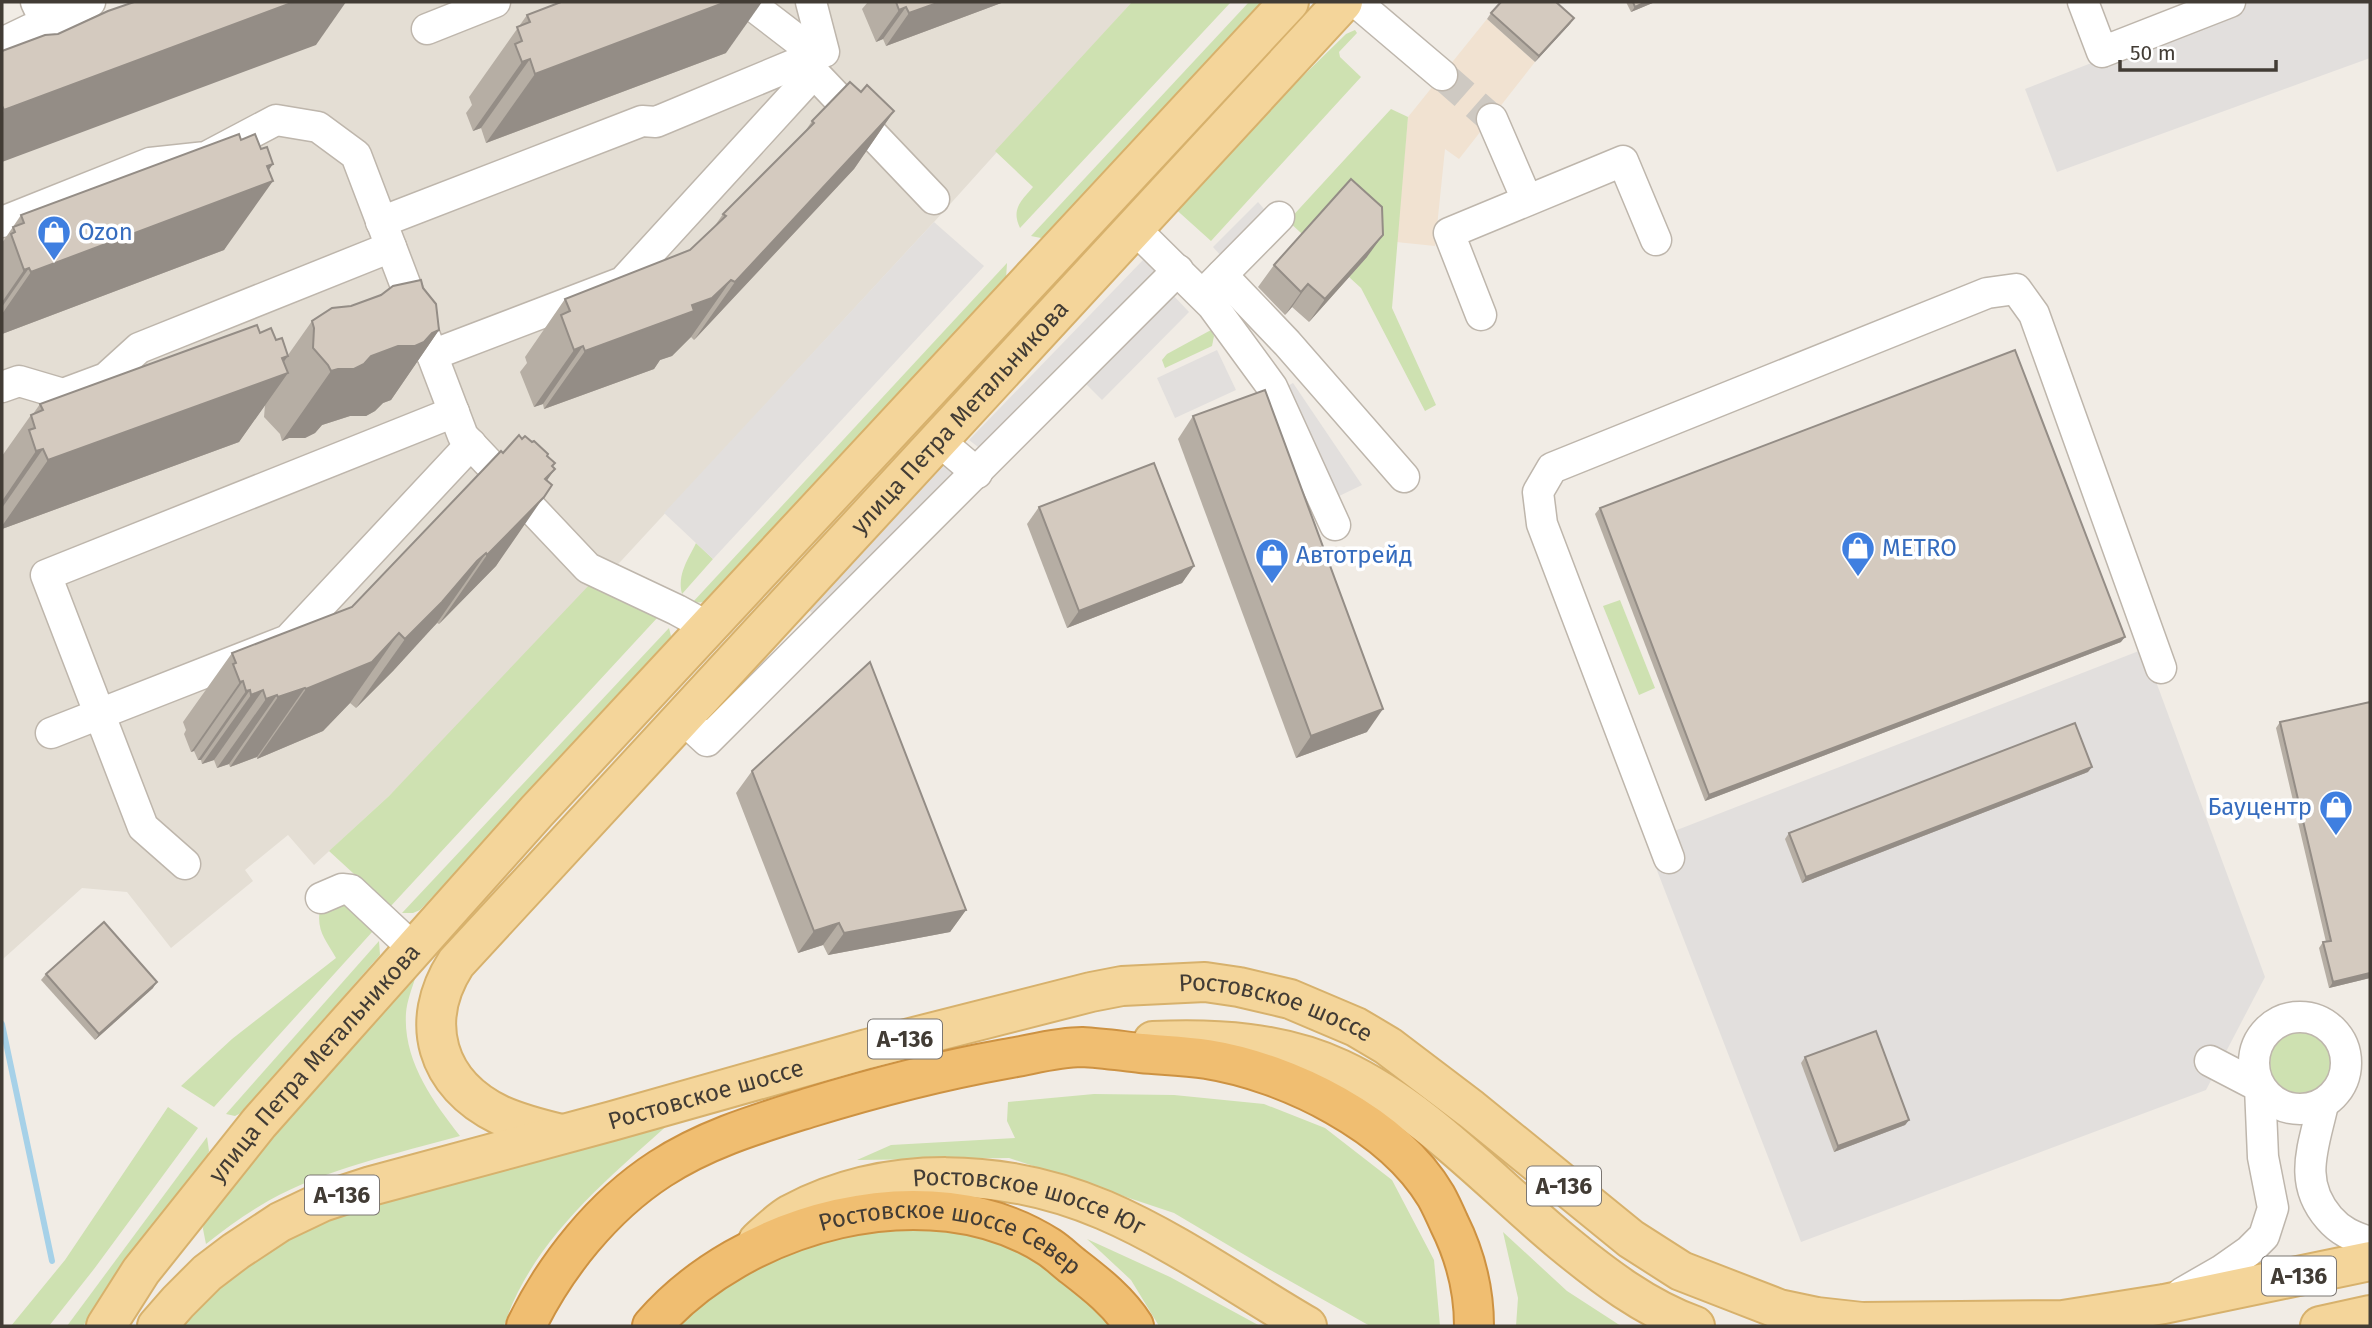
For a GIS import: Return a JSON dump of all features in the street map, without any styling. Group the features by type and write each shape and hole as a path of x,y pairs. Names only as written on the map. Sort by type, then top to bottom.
{"highway":[{"name":"А-136","path":"526,1326 556,1275 593,1228 658,1170 703,1144 747,1127 885,1085 983,1063 1080,1047 1208,1060 1259,1072 1345,1110 1379,1135 1410,1163 1436,1196 1470,1273 1474,1326"},
{"name":"Ростовское шоссе Север","path":"652,1326 670,1306 744,1252 811,1226 844,1217 907,1210 966,1216 996,1223 1049,1247 1102,1289 1134,1326"}],"main road":[{"name":"улица Петра Метальникова","path":"106,1326 141,1271 259,1123 414,948 537,811 1289,2"},
{"name":"улица Петра Метальникова","path":"563,1135 521,1124 497,1114 473,1098 455,1081 444,1062 435,1020 443,983 456,963 1343,2"},
{"path":"537,811 547,831 554,836 560,838 576,831"},
{"name":"Ростовское шоссе","path":"157,1326 207,1273 236,1251 280,1222 322,1202 371,1186 867,1049 1091,992 1122,986 1205,982 1290,999 1367,1033 1471,1109 1631,1239 1681,1271 1779,1309 1863,1322 2046,1323 2164,1304 2370,1261"},
{"name":"А-136","path":"1080,1047 1171,1040 1225,1040 1296,1053 1339,1068 1406,1109 1587,1262 1642,1301 1695,1326"},
{"name":"Ростовское шоссе Юг","path":"744,1252 789,1215 859,1189 925,1177 993,1180 1026,1185 1105,1210 1215,1270 1307,1326"},
{"name":"А-136","path":"2320,1326 2370,1315"}],"lane":[{"path":"2,43 37,18 90,2"},
{"path":"427,29 495,2"},
{"path":"748,2 800,42 811,66 934,200"},
{"path":"432,355 623,282 824,52 811,2"},
{"path":"1356,2 1442,75"},
{"path":"2082,2 2102,52 2230,2"},
{"path":"37,18 63,60"},
{"path":"2,387 19,381 63,394 107,378 139,348 386,234 642,121 656,122 811,66"},
{"path":"1492,119 1527,200"},
{"path":"2,222 150,163 206,157 276,120 318,127 356,155 463,436 588,568 708,627"},
{"path":"1481,315 1449,233 1623,161 1656,240"},
{"path":"1212,285 1279,217"},
{"path":"1135,229 1178,270 1212,285 1287,342 1404,477"},
{"path":"681,717 707,741 1178,270"},
{"path":"1212,285 1272,387 1335,525"},
{"path":"1670,858 1542,524 1538,492 1552,468 1987,293 2016,289 2034,314 2161,668"},
{"path":"185,864 143,827 46,575 454,412"},
{"path":"938,440 977,472"},
{"path":"51,733 288,640 471,444"},
{"path":"321,898 342,889 351,890 414,948"},
{"path":"2164,1304 2222,1270 2249,1251 2264,1236 2273,1208 2263,1157 2260,1087 2254,1063 2255,1051 2267,1031 2288,1018 2314,1020 2336,1035 2343,1046 2346,1059 2341,1085 2333,1096 2323,1104 2309,1109 2288,1108 2269,1098 2260,1087 2210,1061"},
{"path":"2323,1104 2310,1166 2310,1186 2318,1205 2335,1225 2353,1237 2370,1242"}],"shaded area":[{"path":"198,2 1132,2 934,222 622,560 389,796 314,865 288,835 245,870 253,881 171,948 127,892 82,888 3,959 2,94"},
{"path":"2247,2 2370,2 2370,58 2057,172 2025,89"},
{"path":"1487,19 1535,62 1459,159 1445,149 1435,246 1396,242 1408,117"},
{"path":"1258,202 1269,215 1225,260 1213,247"},
{"path":"934,222 984,266 713,559 664,513"},
{"path":"1143,260 1161,277 986,453 969,440"},
{"path":"1170,292 1189,312 1102,400 1082,380"},
{"path":"1217,350 1236,390 1175,418 1157,378"},
{"path":"1293,383 1362,485 1335,498 1282,389"},
{"path":"945,455 965,475 820,622 802,602"},
{"path":"2144,649 2265,977 2206,1090 1801,1242 1646,842"}],"green space":[{"path":"1132,2 1231,2 1020,228 1017,210 1033,187 995,151"},
{"path":"1249,2 1265,2 1048,235 1041,238 1031,236"},
{"path":"1355,30 1357,33 1339,52 1340,57 1361,77 1211,241 1171,205 1259,112 1302,77 1346,34"},
{"path":"1391,109 1408,117 1392,308 1436,405 1425,411 1361,288 1288,221"},
{"path":"1007,263 1006,279 705,602 692,603"},
{"path":"1211,330 1214,336 1212,346 1165,368 1162,360 1167,354"},
{"path":"696,543 713,559 682,594 682,574"},
{"path":"592,582 658,617 390,907 329,851 389,796"},
{"path":"1620,600 1655,688 1639,695 1603,606"},
{"path":"669,628 671,636 664,652 420,910 402,913"},
{"path":"344,900 373,931 214,1107 181,1086 232,1039 336,958 319,923 320,909"},
{"path":"379,941 380,955 241,1113 235,1116 226,1114"},
{"path":"416,976 406,1013 409,1048 430,1094 460,1136 314,1179 268,1201 206,1244 204,1219 244,1158"},
{"path":"2296,1030 2310,1030 2322,1035 2331,1044 2336,1063 2334,1076 2327,1087 2310,1096 2296,1096 2284,1091 2275,1082 2270,1070 2270,1056 2275,1044 2284,1035"},
{"path":"1094,1094 1174,1095 1264,1104 1325,1128 1392,1180 1434,1260 1440,1326 1370,1326 1174,1213 1009,1158 857,1160 891,1145 1015,1138 1007,1121 1008,1102"},
{"path":"168,1107 198,1128 49,1326 11,1326 65,1260"},
{"path":"670,1123 573,1214 532,1267 516,1295 504,1326 181,1326 231,1272 317,1219"},
{"path":"207,1137 207,1157 83,1326 67,1326"},
{"path":"849,1219 1012,1232 1123,1326 667,1326 719,1279"},
{"path":"1503,1232 1567,1291 1621,1326 1516,1326 1518,1298"},
{"path":"1087,1239 1170,1277 1260,1326 1159,1326 1131,1280"}],"building":[{"path":"134,2 294,2 4,110 2,51 45,35 58,34"},
{"path":"561,2 726,2 535,74 530,59 522,62 515,44 522,41 517,27 530,22 527,15"},
{"path":"896,2 940,2 909,13 906,7 899,10"},
{"path":"1501,2 1556,2 1574,18 1539,56 1491,13"},
{"path":"1633,2 1646,2 1635,7"},
{"path":"850,82 861,92 867,85 894,111 735,282 731,280 712,298 692,305 694,311 585,351 583,346 574,350 561,315 570,311 565,299 690,250 726,216 723,214 814,123 812,121"},
{"path":"239,134 241,140 255,134 261,149 267,147 273,164 267,166 273,181 31,272 29,268 24,270 11,234 15,232 13,227 24,223 21,215"},
{"path":"1351,179 1382,207 1383,235 1325,299 1308,284 1301,292 1274,265"},
{"path":"421,280 423,288 436,304 439,330 415,346 398,346 371,356 364,364 354,369 331,371 313,348 312,321 332,308 351,306 381,295 393,286"},
{"path":"257,325 260,333 271,328 276,340 282,338 288,356 282,358 288,373 48,460 43,449 36,451 29,430 35,428 31,415 43,410 40,404"},
{"name":"METRO","path":"2015,350 2125,637 1709,795 1600,508"},
{"name":"Автотрейд","path":"1265,390 1383,709 1311,736 1193,416"},
{"path":"519,435 522,439 525,436 534,441 555,463 552,466 555,469 545,479 552,485 544,497 487,555 486,553 477,561 405,639 399,633 372,662 306,689 266,699 263,690 251,695 250,690 246,691 233,664 236,663 232,653 352,607"},
{"path":"1154,463 1194,566 1079,611 1039,507"},
{"path":"870,662 966,910 844,933 839,923 814,931 752,771"},
{"name":"Бауцентр","path":"2370,702 2370,973 2333,982 2323,942 2331,941 2280,722"},
{"path":"2075,723 2092,767 1806,877 1789,833"},
{"path":"104,922 157,982 99,1034 46,974"},
{"path":"1876,1031 1909,1120 1838,1146 1805,1057"}],"waterway":[{"path":"2,1024 52,1261"}],"tunnel":[{"path":"1442,75 1492,119"}],"place":[{"name":"Ozon","path":"54,262"},
{"name":"METRO","path":"1858,578"},
{"name":"Автотрейд","path":"1272,585"},
{"name":"Бауцентр","path":"2336,837"}]}
